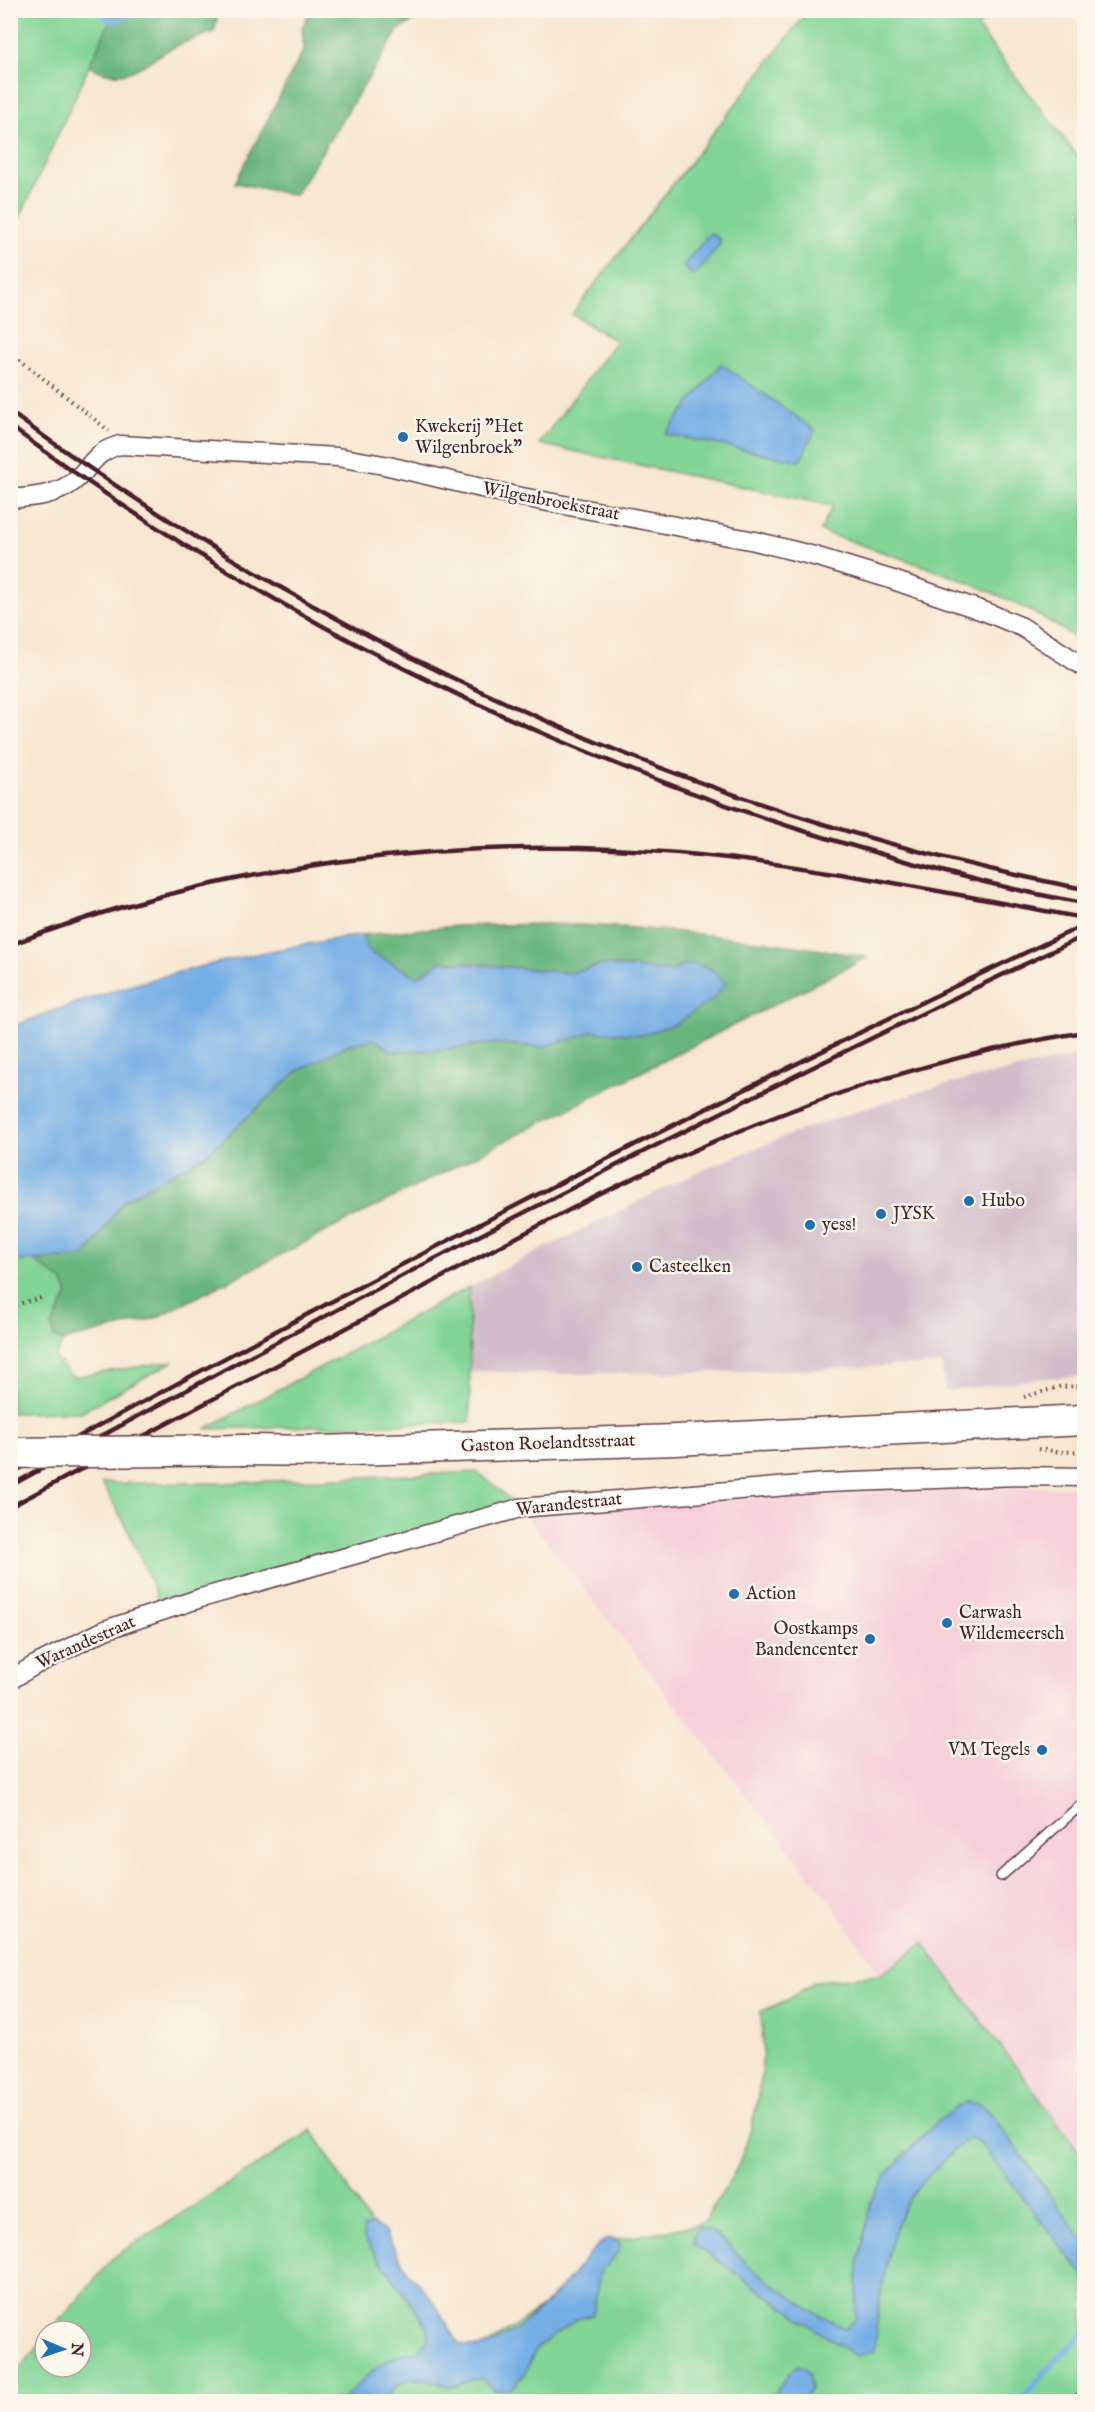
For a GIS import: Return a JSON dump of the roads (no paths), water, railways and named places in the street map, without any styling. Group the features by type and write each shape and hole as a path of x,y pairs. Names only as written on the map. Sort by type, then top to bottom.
{"main road":[{"name":"Gaston Roelandtsstraat","path":"10,1453 320,1451 676,1440 1084,1420"}],"street":[{"name":"Wilgenbroekstraat","path":"10,499 35,497 60,491 74,481 104,450 120,445 137,444 338,458 384,465 511,495 755,541 818,557 986,612 1022,627 1084,667"},
{"name":"Warandestraat","path":"10,1680 105,1630 201,1598 520,1508 825,1483 1020,1476 1084,1477"}],"lane":[{"path":"1000,1876 1084,1802"}],"water":[{"path":"710,233 720,239 720,244 696,274 692,275 683,266"},
{"path":"721,364 815,430 800,461 665,434"},
{"path":"362,935 368,951 417,977 441,961 570,973 602,965 672,972 686,965 694,965 708,968 725,984 715,997 676,1024 642,1035 593,1031 541,1047 496,1043 437,1050 392,1051 374,1039 349,1044 296,1072 207,1154 124,1200 85,1256 11,1262 11,1027 96,996 184,971 272,951"},
{"path":"968,2102 980,2104 991,2113 1084,2242 1084,2276 984,2148 977,2141 967,2139 915,2191 897,2224 886,2267 874,2351 856,2356 694,2244 694,2234 699,2228 716,2234 768,2281 811,2310 845,2329 856,2318 858,2265 871,2201 888,2173 907,2152 937,2122"},
{"path":"373,2224 385,2232 408,2272 432,2299 459,2344 475,2347 499,2340 525,2322 558,2292 602,2242 609,2238 620,2243 619,2252 600,2272 593,2315 577,2319 537,2348 523,2376 511,2389 494,2390 483,2379 471,2380 454,2387 413,2378 399,2384 382,2401 342,2401 385,2362 406,2353 418,2351 428,2339 427,2328 419,2314 365,2240 363,2228"},
{"path":"798,2365 805,2368 810,2375 811,2388 802,2401 770,2401 790,2372"}],"waterway":[{"path":"99,10 110,21 147,10"},
{"path":"1020,2402 1053,2363 1084,2333"}],"railway":[{"path":"10,412 132,496 258,574 388,646 521,710 658,767 797,816 939,857 1084,889"},
{"path":"10,426 105,493 202,556 303,615 405,669 510,719 617,764 726,805 836,841 991,884 1084,903"},
{"path":"10,945 90,917 172,894 255,875 339,862 424,853 509,848 593,848 729,858 882,881 1084,918"},
{"path":"10,1474 543,1191 812,1056 1084,925"},
{"path":"10,1486 276,1342 543,1203 813,1067 1084,936"},
{"path":"10,1507 527,1232 694,1150 779,1115 864,1085 996,1049 1084,1032"}],"place":[{"name":"Kwekerij \"Het Wilgenbroek\"","path":"403,437"},
{"name":"Hubo","path":"969,1201"},
{"name":"JYSK","path":"881,1214"},
{"name":"yess!","path":"810,1225"},
{"name":"Casteelken","path":"637,1267"},
{"name":"Action","path":"734,1594"},
{"name":"Carwash Wildemeersch","path":"947,1623"},
{"name":"Oostkamps Bandencenter","path":"870,1639"},
{"name":"VM Tegels","path":"1042,1750"}]}
